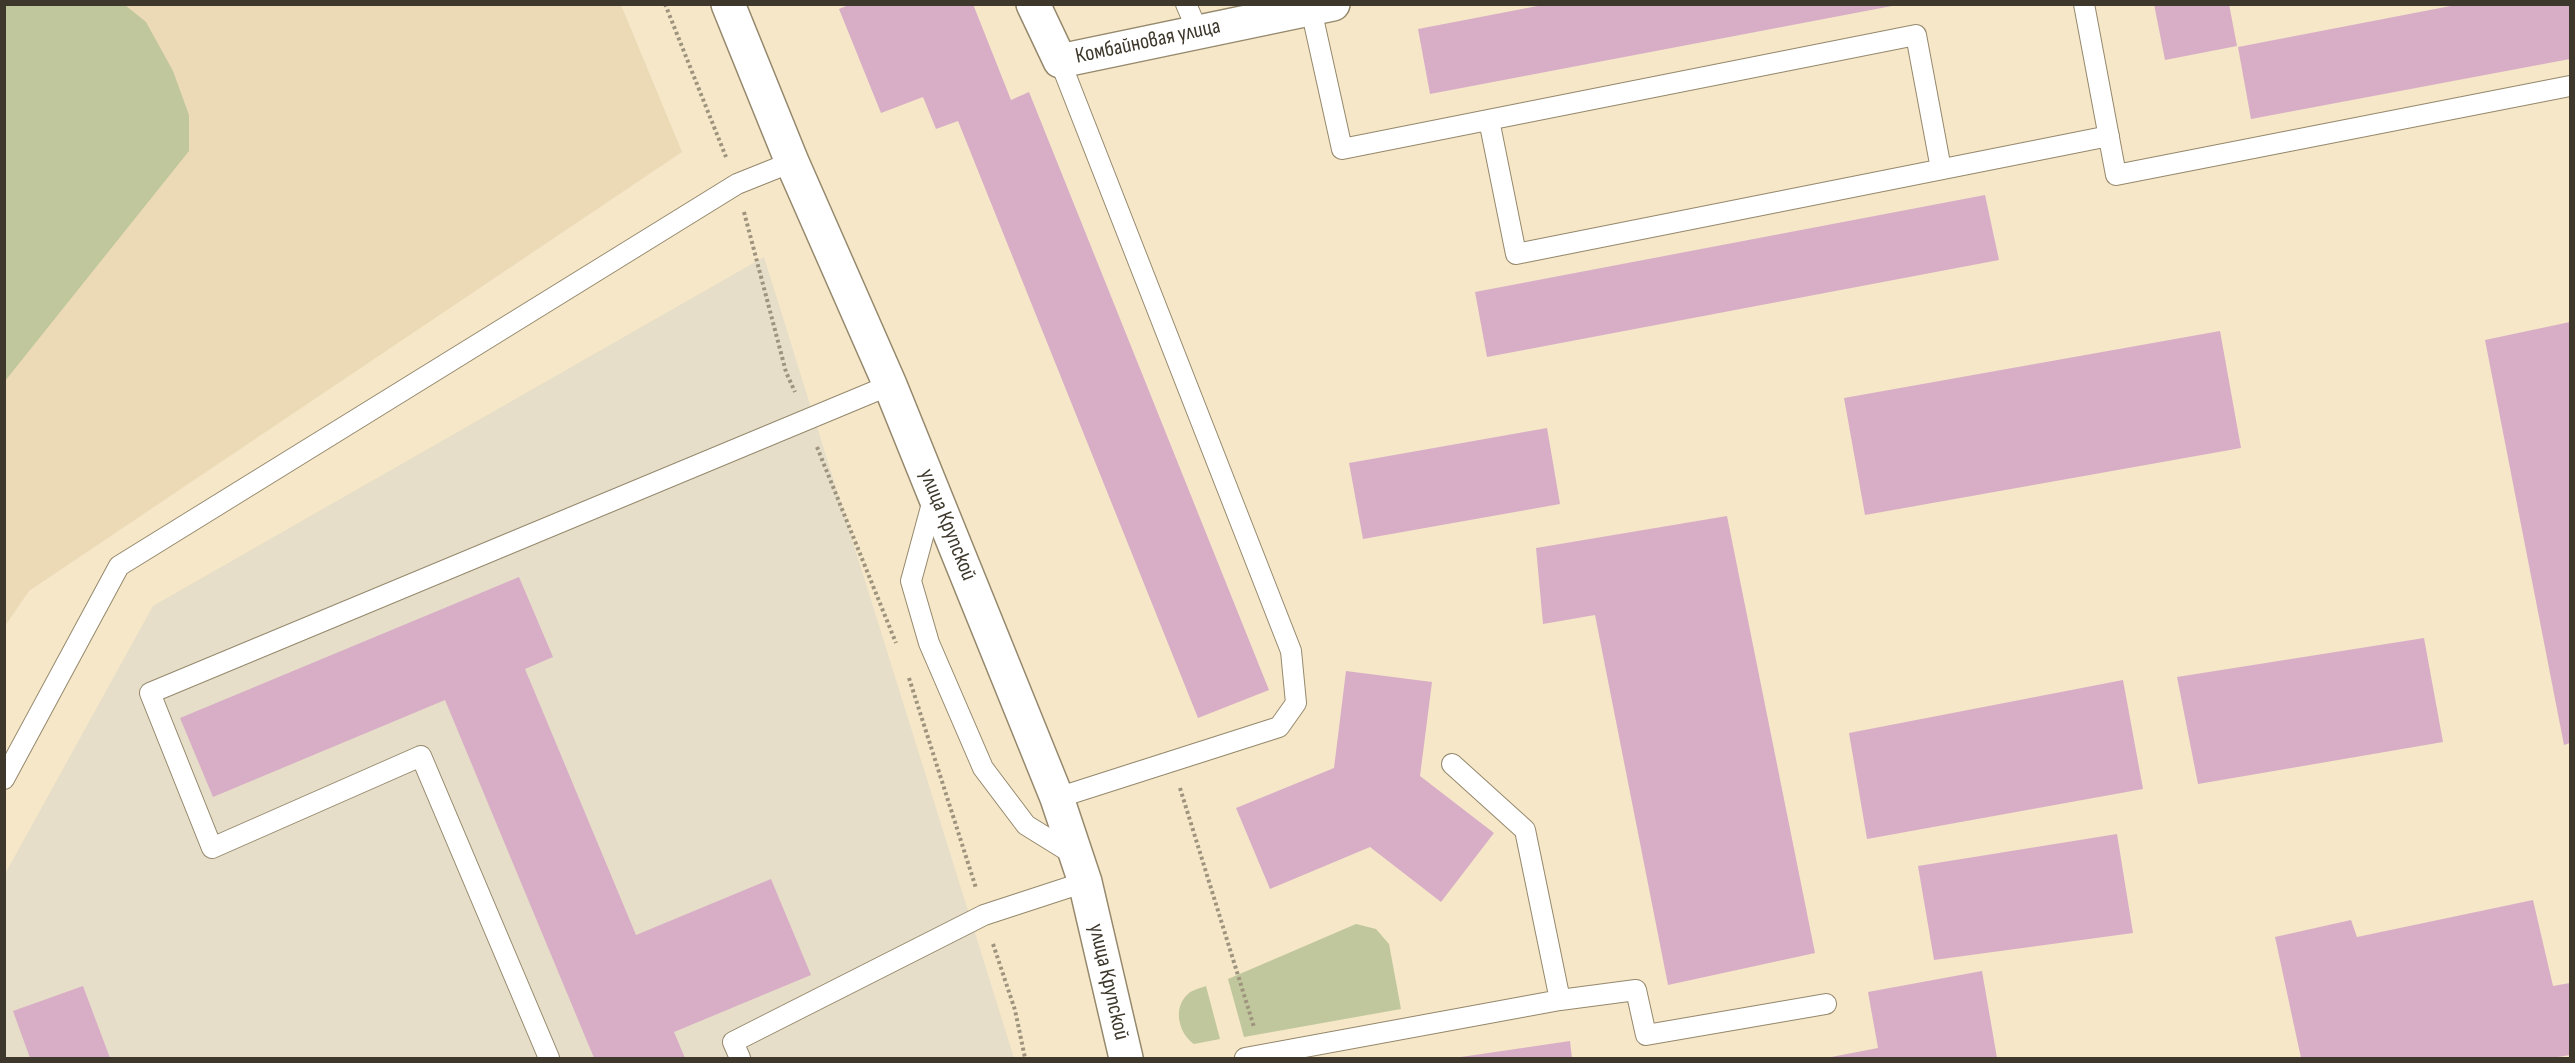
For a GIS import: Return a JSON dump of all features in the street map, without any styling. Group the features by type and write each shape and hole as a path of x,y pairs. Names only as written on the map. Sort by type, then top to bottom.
{"street":[{"name":"улица Крупской","path":"728,4 792,162 890,385 1057,798 1081,869 1126,1059"},
{"name":"Комбайновая улица","path":"1033,4 1060,60 1192,18 1322,7"}],"lane":[{"path":"2084,4 2116,175 2571,86"},
{"path":"1322,7 1342,149 1916,35 1941,169"},
{"path":"1057,798 1280,727 1296,703 1291,651 1060,60"},
{"path":"1489,120 1516,254 2109,136"},
{"path":"4,779 118,566 737,184 792,162"},
{"path":"549,1059 421,756 212,848 150,693 890,385"},
{"path":"740,1059 733,1042 984,915 1081,869 1026,825 983,768 929,643 911,581 934,493"},
{"path":"1452,764 1525,830 1560,1000"},
{"path":"1254,1057 1560,1000 1636,990 1646,1035 1826,1004"}],"path":[{"path":"665,4 737,184 786,372 898,649"},
{"path":"907,671 1015,1010 1025,1059"},
{"path":"1172,761 1254,1057"}],"shaded area":[{"path":"5,5 621,5 682,152 29,591 5,626"},
{"path":"764,257 1014,1058 5,1058 5,874 153,606"}],"green space":[{"path":"5,4 125,5 146,22 173,71 189,115 189,151 5,381"},
{"path":"1356,924 1376,929 1389,944 1401,1009 1244,1037 1228,979"},
{"path":"1206,986 1220,1039 1194,1044 1184,1034 1181,1027 1180,1006 1190,993"}],"building":[{"path":"851,4 973,4 1011,100 1029,92 1269,690 1198,718 958,121 936,129 923,97 881,113 839,9"},
{"path":"1548,4 1892,4 1892,6 1430,94 1418,29"},
{"path":"2154,4 2229,4 2237,46 2165,60"},
{"path":"2461,4 2570,4 2570,59 2251,119 2238,47"},
{"path":"1985,195 1999,260 1487,357 1475,292"},
{"path":"2570,322 2570,743 2564,745 2485,340"},
{"path":"2220,331 2241,448 1865,515 1844,398"},
{"path":"1547,428 1560,504 1363,539 1349,463"},
{"path":"1727,516 1815,953 1668,985 1595,615 1543,624 1536,548"},
{"path":"519,577 553,657 525,669 636,935 771,879 811,975 674,1032 685,1058 594,1058 445,700 213,797 180,718"},
{"path":"2424,638 2443,742 2198,784 2177,677"},
{"path":"1346,671 1432,682 1420,776 1494,833 1441,902 1370,847 1270,889 1236,808 1334,768"},
{"path":"2123,680 2143,789 1867,839 1849,733"},
{"path":"2117,834 2133,933 1934,960 1918,866"},
{"path":"2533,900 2553,986 2570,983 2570,1055 2552,1058 2301,1058 2275,937 2351,920 2357,937"},
{"path":"1982,971 1997,1058 1826,1058 1878,1048 1868,992"},
{"path":"83,986 110,1058 30,1058 13,1011"},
{"path":"1570,1041 1572,1058 1461,1058 1461,1057"}]}
